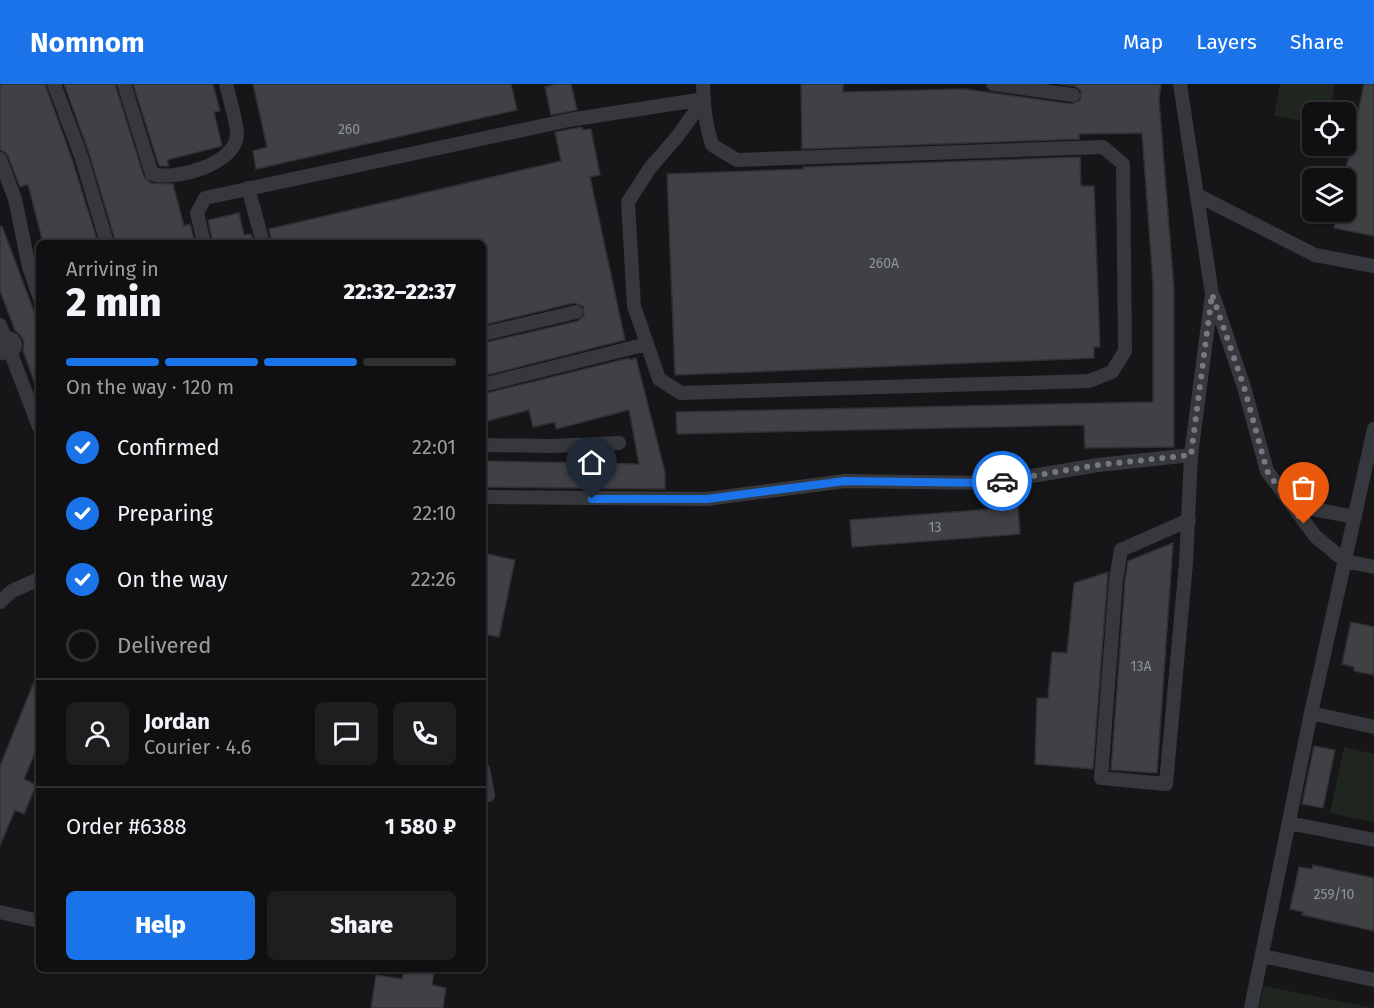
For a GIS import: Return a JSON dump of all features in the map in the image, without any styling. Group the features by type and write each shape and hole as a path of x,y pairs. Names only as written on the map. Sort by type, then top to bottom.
{"lane":[{"path":"54,84 81,156 106,240"},
{"path":"124,84 152,174 163,177 213,165 233,149 237,135 226,84"},
{"path":"703,84 704,99 704,118 712,145 737,160 1103,147 1123,164 1125,351 1112,372 1089,381 681,393 659,379 634,306 628,202 650,168 677,137 704,99"},
{"path":"993,84 1073,95"},
{"path":"1180,84 1212,294 1244,387 1267,471 1315,536 1345,561 1374,567"},
{"path":"203,240 196,213 205,198 569,120 704,99"},
{"path":"0,159 15,200 29,267 36,287"},
{"path":"248,188 262,240"},
{"path":"1198,196 1315,255 1374,266"},
{"path":"1189,519 1121,550 1116,580 1101,778 1166,784 1173,732 1189,519 1191,455 1212,294"},
{"path":"486,333 576,312"},
{"path":"3,339 36,420"},
{"path":"486,384 647,344"},
{"path":"1251,1008 1311,713 1354,517 1368,489 1374,429"},
{"path":"486,445 552,446 619,443"},
{"path":"486,497 707,499 845,481 989,483 1098,465 1191,455"},
{"path":"1290,502 1354,517"},
{"path":"0,602 12,591 36,580"},
{"path":"1311,713 1374,727"},
{"path":"486,785 488,795"},
{"path":"1289,823 1374,840"},
{"path":"0,912 36,920"},
{"path":"1262,956 1374,980"}],"shaded area":[{"path":"1280,84 1335,84 1332,102 1302,102 1302,121 1274,116"},
{"path":"1344,747 1374,754 1374,822 1330,813"},
{"path":"1264,986 1374,1008 1259,1008"}],"building":[{"path":"0,84 45,84 72,159 97,240 42,240 28,184 20,187 8,156 0,150"},
{"path":"64,84 115,84 144,177 151,183 173,184 184,226 190,224 194,240 115,240 89,153"},
{"path":"133,84 213,84 220,111 214,112 222,146 167,160 169,166 159,166"},
{"path":"253,84 511,84 517,110 256,169 253,151 267,147"},
{"path":"571,84 577,110 551,115 545,87"},
{"path":"801,84 843,84 843,92 964,89 1072,104 1080,100 1081,91 1075,86 1059,84 1161,84 1159,99 1174,290 1174,447 1085,448 1084,425 677,434 676,412 1153,402 1153,283 1142,133 1079,134 1079,139 802,149"},
{"path":"1364,84 1374,84 1374,236 1334,228 1336,222 1356,222 1356,168 1346,168 1349,156 1356,156 1356,122"},
{"path":"582,127 583,130 591,129 600,175 590,177 625,340 486,375 486,342 578,321 584,315 583,306 574,303 486,324 486,240 271,240 269,229 561,161 555,132"},
{"path":"1080,157 1081,186 1094,186 1100,347 1094,347 1094,358 675,375 667,174"},
{"path":"239,213 244,235 251,234 253,240 212,240 208,220"},
{"path":"2,226 36,317 36,386 23,351 24,342 15,330 0,291 0,227"},
{"path":"636,358 665,472 665,489 486,487 486,461 639,464 629,410 556,429 555,422 533,427 529,410 486,421 486,393"},
{"path":"1018,507 1020,534 852,547 850,520"},
{"path":"1173,543 1157,773 1111,770 1128,561"},
{"path":"486,554 515,560 499,637 486,635"},
{"path":"1108,572 1093,769 1035,764 1037,698 1048,698 1052,652 1067,653 1074,583"},
{"path":"1351,622 1374,627 1374,675 1354,671 1354,667 1342,664"},
{"path":"36,677 36,750 24,779 36,785 24,814 15,810 0,846 0,766"},
{"path":"1314,746 1335,750 1323,808 1302,804"},
{"path":"1313,865 1374,878 1374,931 1302,915 1303,912 1290,909 1299,867 1312,869"},
{"path":"403,972 434,972 432,985 446,988 443,1008 371,1008 376,975 402,979"}],"way so far":[{"path":"1002,481 1098,465 1191,455 1212,294 1244,387 1267,471 1304,524"}],"route":[{"path":"592,499 707,499 845,481 989,483 1002,481"}]}
